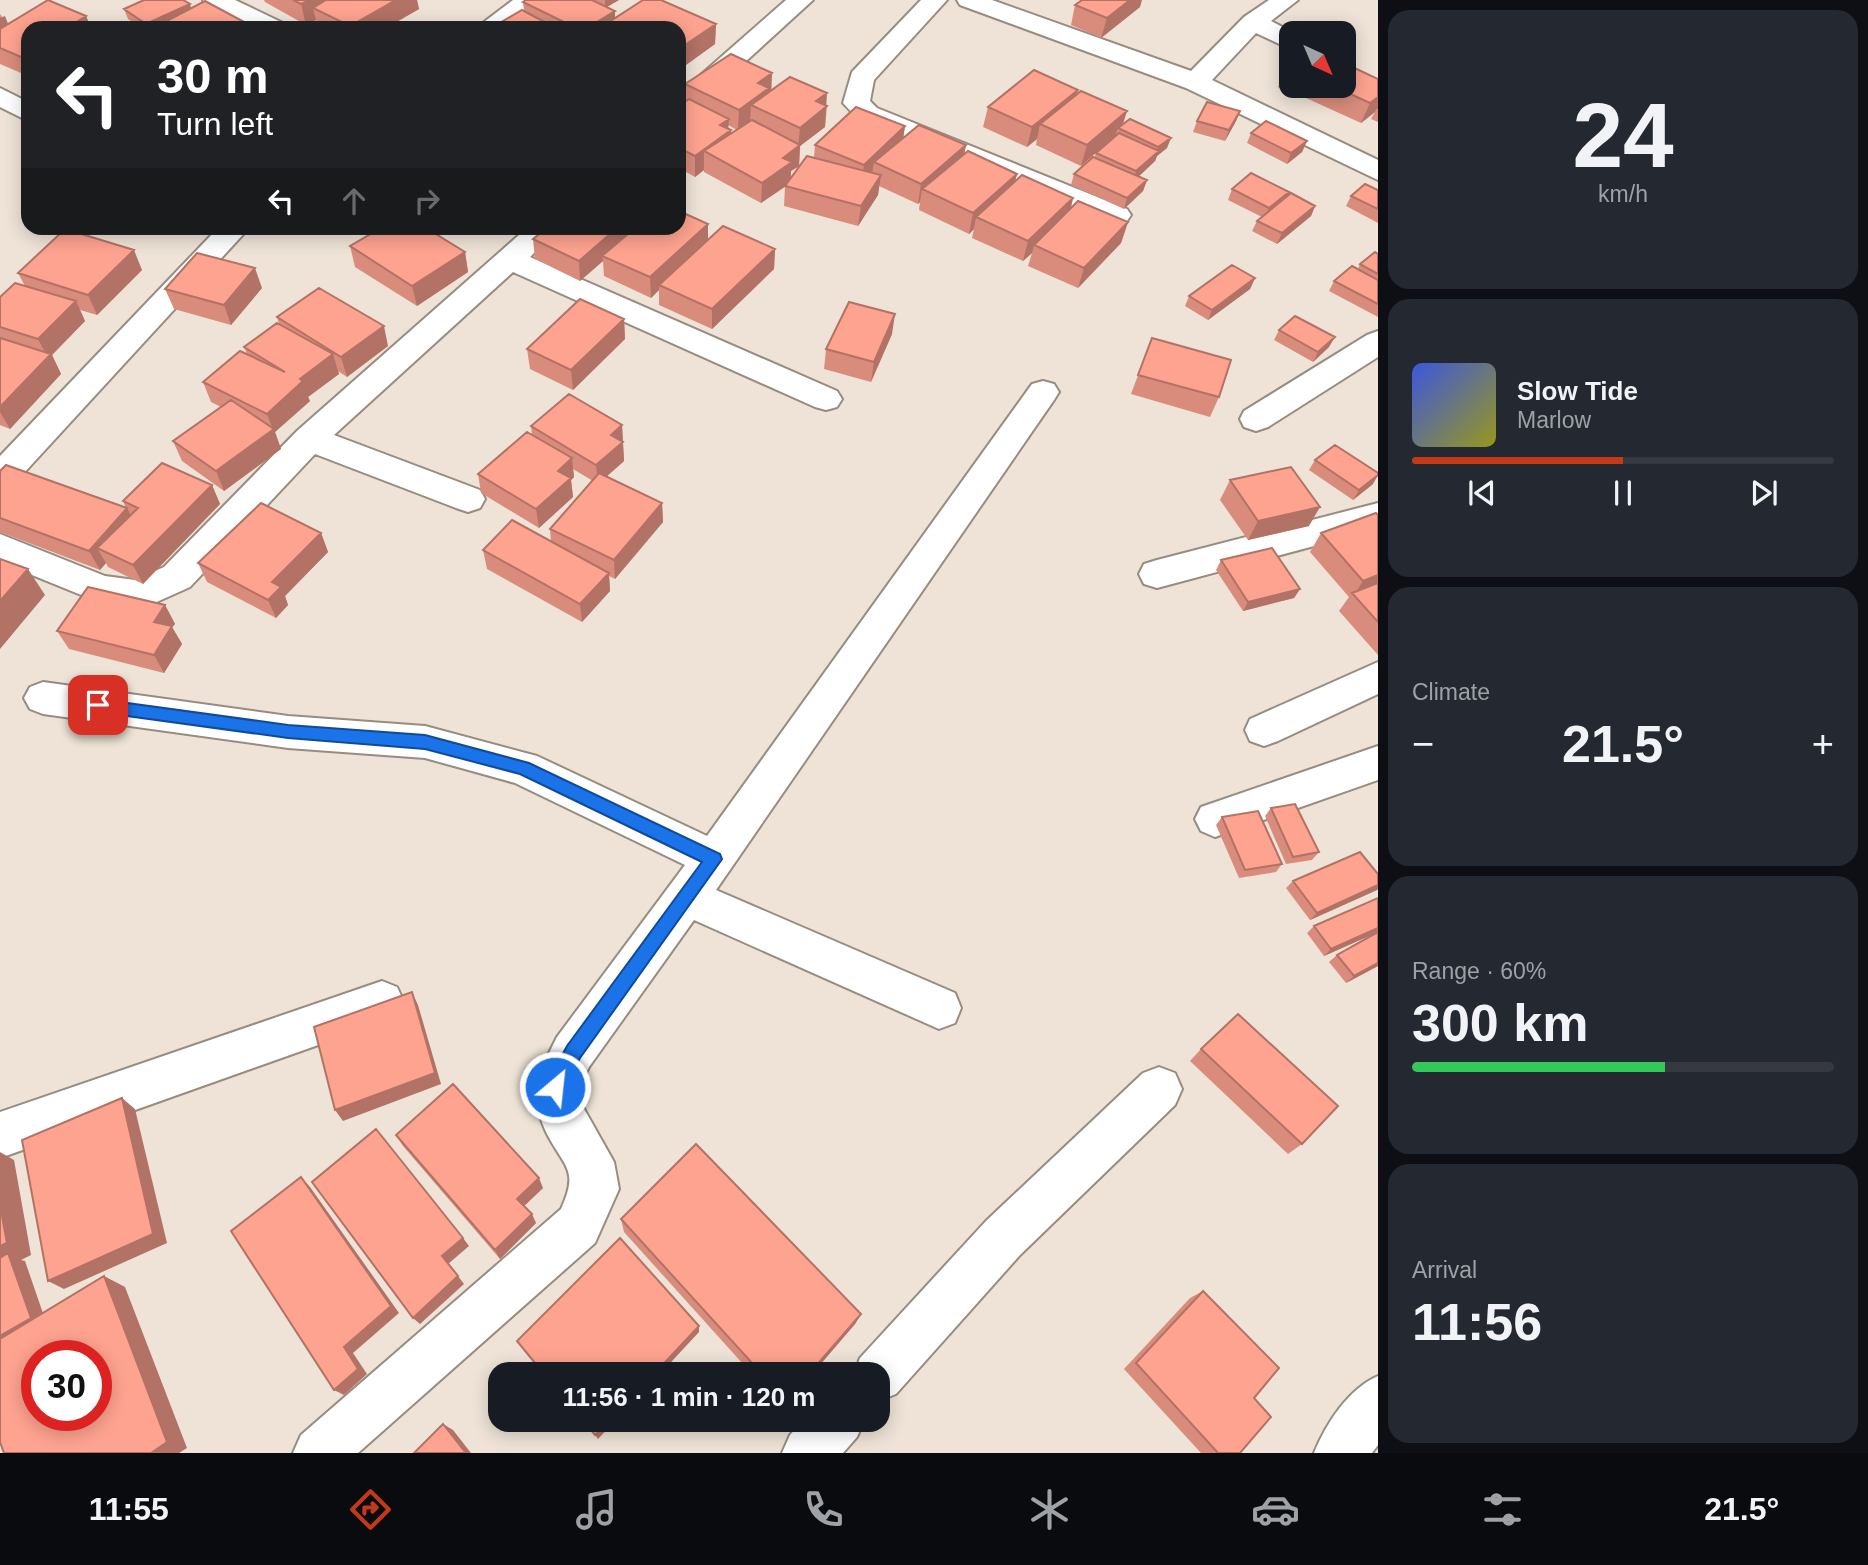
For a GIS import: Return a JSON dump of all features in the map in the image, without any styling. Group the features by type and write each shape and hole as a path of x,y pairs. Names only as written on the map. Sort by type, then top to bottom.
{"street":[{"path":"215,0 259,21"},
{"path":"499,21 530,0"},
{"path":"686,102 801,0"},
{"path":"936,0 861,78 856,103 868,114 1117,215"},
{"path":"1195,82 1253,22 1286,0"},
{"path":"985,2 1195,82 1378,172"},
{"path":"1253,22 1279,35"},
{"path":"0,96 21,109"},
{"path":"0,477 223,235"},
{"path":"0,547 102,589 137,595 177,577 309,439 536,235"},
{"path":"508,259 826,399"},
{"path":"1256,419 1378,342"},
{"path":"319,1453 578,1226 595,1189 591,1162 564,1117 555,1087 573,1052 700,878 1043,392"},
{"path":"309,439 468,499"},
{"path":"1157,574 1378,516"},
{"path":"1264,730 1378,677"},
{"path":"43,698 288,732 425,742 523,768 700,878 939,1008"},
{"path":"1215,819 1378,763"},
{"path":"0,1135 382,1002"},
{"path":"890,1363 1003,1238 1159,1089"},
{"path":"1340,1453 1378,1402"},
{"path":"808,1453 827,1432"}],"building":[{"path":"48,0 86,16 78,21 21,21 21,57 0,48 0,29"},
{"path":"144,0 183,0 190,4 153,21 142,21 124,9"},
{"path":"293,0 310,0 301,4"},
{"path":"326,0 396,0 359,21 340,21 313,8"},
{"path":"592,0 615,11 599,21 562,21 523,2"},
{"path":"643,0 661,0 716,24 686,44 686,21 611,21"},
{"path":"1082,0 1130,0 1107,18 1075,5"},
{"path":"205,1 242,21 166,21"},
{"path":"522,10 543,21 503,21"},
{"path":"731,54 772,73 758,83 769,88 739,110 686,83"},
{"path":"1356,69 1378,79 1378,97 1370,103 1356,97"},
{"path":"1034,70 1078,90 1032,127 988,107"},
{"path":"790,77 827,93 816,101 827,106 800,128 751,105"},
{"path":"1081,91 1127,111 1087,145 1040,124"},
{"path":"689,99 729,119 720,125 731,130 695,156 686,152 686,101"},
{"path":"1207,102 1240,111 1229,130 1197,121"},
{"path":"856,107 905,126 864,165 815,145"},
{"path":"1130,119 1171,138 1158,147 1118,128"},
{"path":"752,120 800,145 783,158 792,162 762,183 704,151"},
{"path":"1266,121 1307,141 1291,153 1251,133"},
{"path":"919,125 966,145 921,184 874,162"},
{"path":"1119,133 1159,151 1136,171 1096,153"},
{"path":"968,151 1017,174 973,213 922,189"},
{"path":"807,156 881,175 861,206 785,186"},
{"path":"1093,157 1147,180 1127,198 1074,174"},
{"path":"1251,173 1289,192 1269,208 1232,189"},
{"path":"1022,175 1073,198 1028,241 976,217"},
{"path":"1365,184 1378,190 1378,209 1351,196"},
{"path":"1291,193 1315,206 1282,233 1257,221"},
{"path":"1078,201 1128,222 1084,268 1034,245"},
{"path":"686,214 708,224 650,277 602,256 627,235 686,235"},
{"path":"723,226 775,249 712,309 659,285"},
{"path":"59,235 85,235 134,250 88,295 18,273"},
{"path":"369,235 437,235 465,252 412,286 350,246"},
{"path":"538,235 609,235 579,261 533,239"},
{"path":"1375,252 1378,254 1378,274 1360,264"},
{"path":"197,253 255,268 224,305 165,289"},
{"path":"1232,265 1255,278 1212,310 1189,296"},
{"path":"1352,266 1378,280 1378,304 1334,281"},
{"path":"15,283 76,301 38,339 0,327 0,297"},
{"path":"319,288 384,326 341,357 277,317"},
{"path":"580,299 624,319 571,370 527,349"},
{"path":"849,302 895,314 874,362 826,349"},
{"path":"1295,316 1335,337 1318,352 1279,330"},
{"path":"277,323 333,354 300,379 303,381 267,414 203,382 240,351 285,372 244,347"},
{"path":"0,338 51,354 0,407"},
{"path":"1152,338 1231,360 1219,397 1138,375"},
{"path":"569,394 622,425 611,435 623,442 596,465 531,426"},
{"path":"231,400 274,429 216,471 173,441"},
{"path":"527,432 572,458 558,471 571,478 536,509 478,474"},
{"path":"1335,445 1378,475 1359,490 1315,460"},
{"path":"162,463 212,485 133,565 97,548 138,508 123,501"},
{"path":"6,465 127,508 89,551 0,518 0,471"},
{"path":"1291,467 1320,507 1258,521 1230,480"},
{"path":"599,473 662,503 614,560 550,529"},
{"path":"261,503 321,533 272,582 281,587 268,600 198,563"},
{"path":"1376,513 1378,575 1363,581 1321,533"},
{"path":"512,520 609,573 580,604 483,550"},
{"path":"1272,548 1300,589 1248,602 1221,560"},
{"path":"0,559 28,569 0,601"},
{"path":"1378,583 1378,622 1352,593"},
{"path":"88,587 165,605 154,622 172,626 154,655 57,631"},
{"path":"1295,804 1319,852 1293,857 1271,808"},
{"path":"1258,811 1282,864 1245,870 1222,817"},
{"path":"1360,852 1378,874 1378,885 1317,913 1293,881"},
{"path":"1378,898 1378,928 1331,949 1314,926"},
{"path":"1378,932 1378,963 1354,976 1337,955"},
{"path":"412,992 435,1073 335,1110 314,1027"},
{"path":"1238,1014 1338,1106 1302,1144 1201,1049"},
{"path":"453,1084 539,1178 517,1199 532,1214 495,1250 396,1135"},
{"path":"122,1098 153,1234 48,1281 22,1140"},
{"path":"376,1129 463,1238 442,1256 458,1276 413,1318 312,1182"},
{"path":"696,1144 861,1314 819,1362 751,1362 621,1219"},
{"path":"301,1177 391,1306 344,1347 358,1369 334,1390 231,1231"},
{"path":"0,1205 7,1243 0,1246"},
{"path":"620,1238 699,1326 665,1362 534,1362 517,1341"},
{"path":"8,1253 31,1318 0,1336 0,1258"},
{"path":"104,1276 167,1442 151,1453 4,1453 0,1442 0,1339"},
{"path":"1203,1291 1279,1368 1254,1398 1271,1417 1240,1453 1218,1453 1136,1363"},
{"path":"443,1424 466,1453 414,1453"}],"route":[{"path":"98,705 288,732 425,742 523,768 714,859 573,1052 555,1087"}]}
